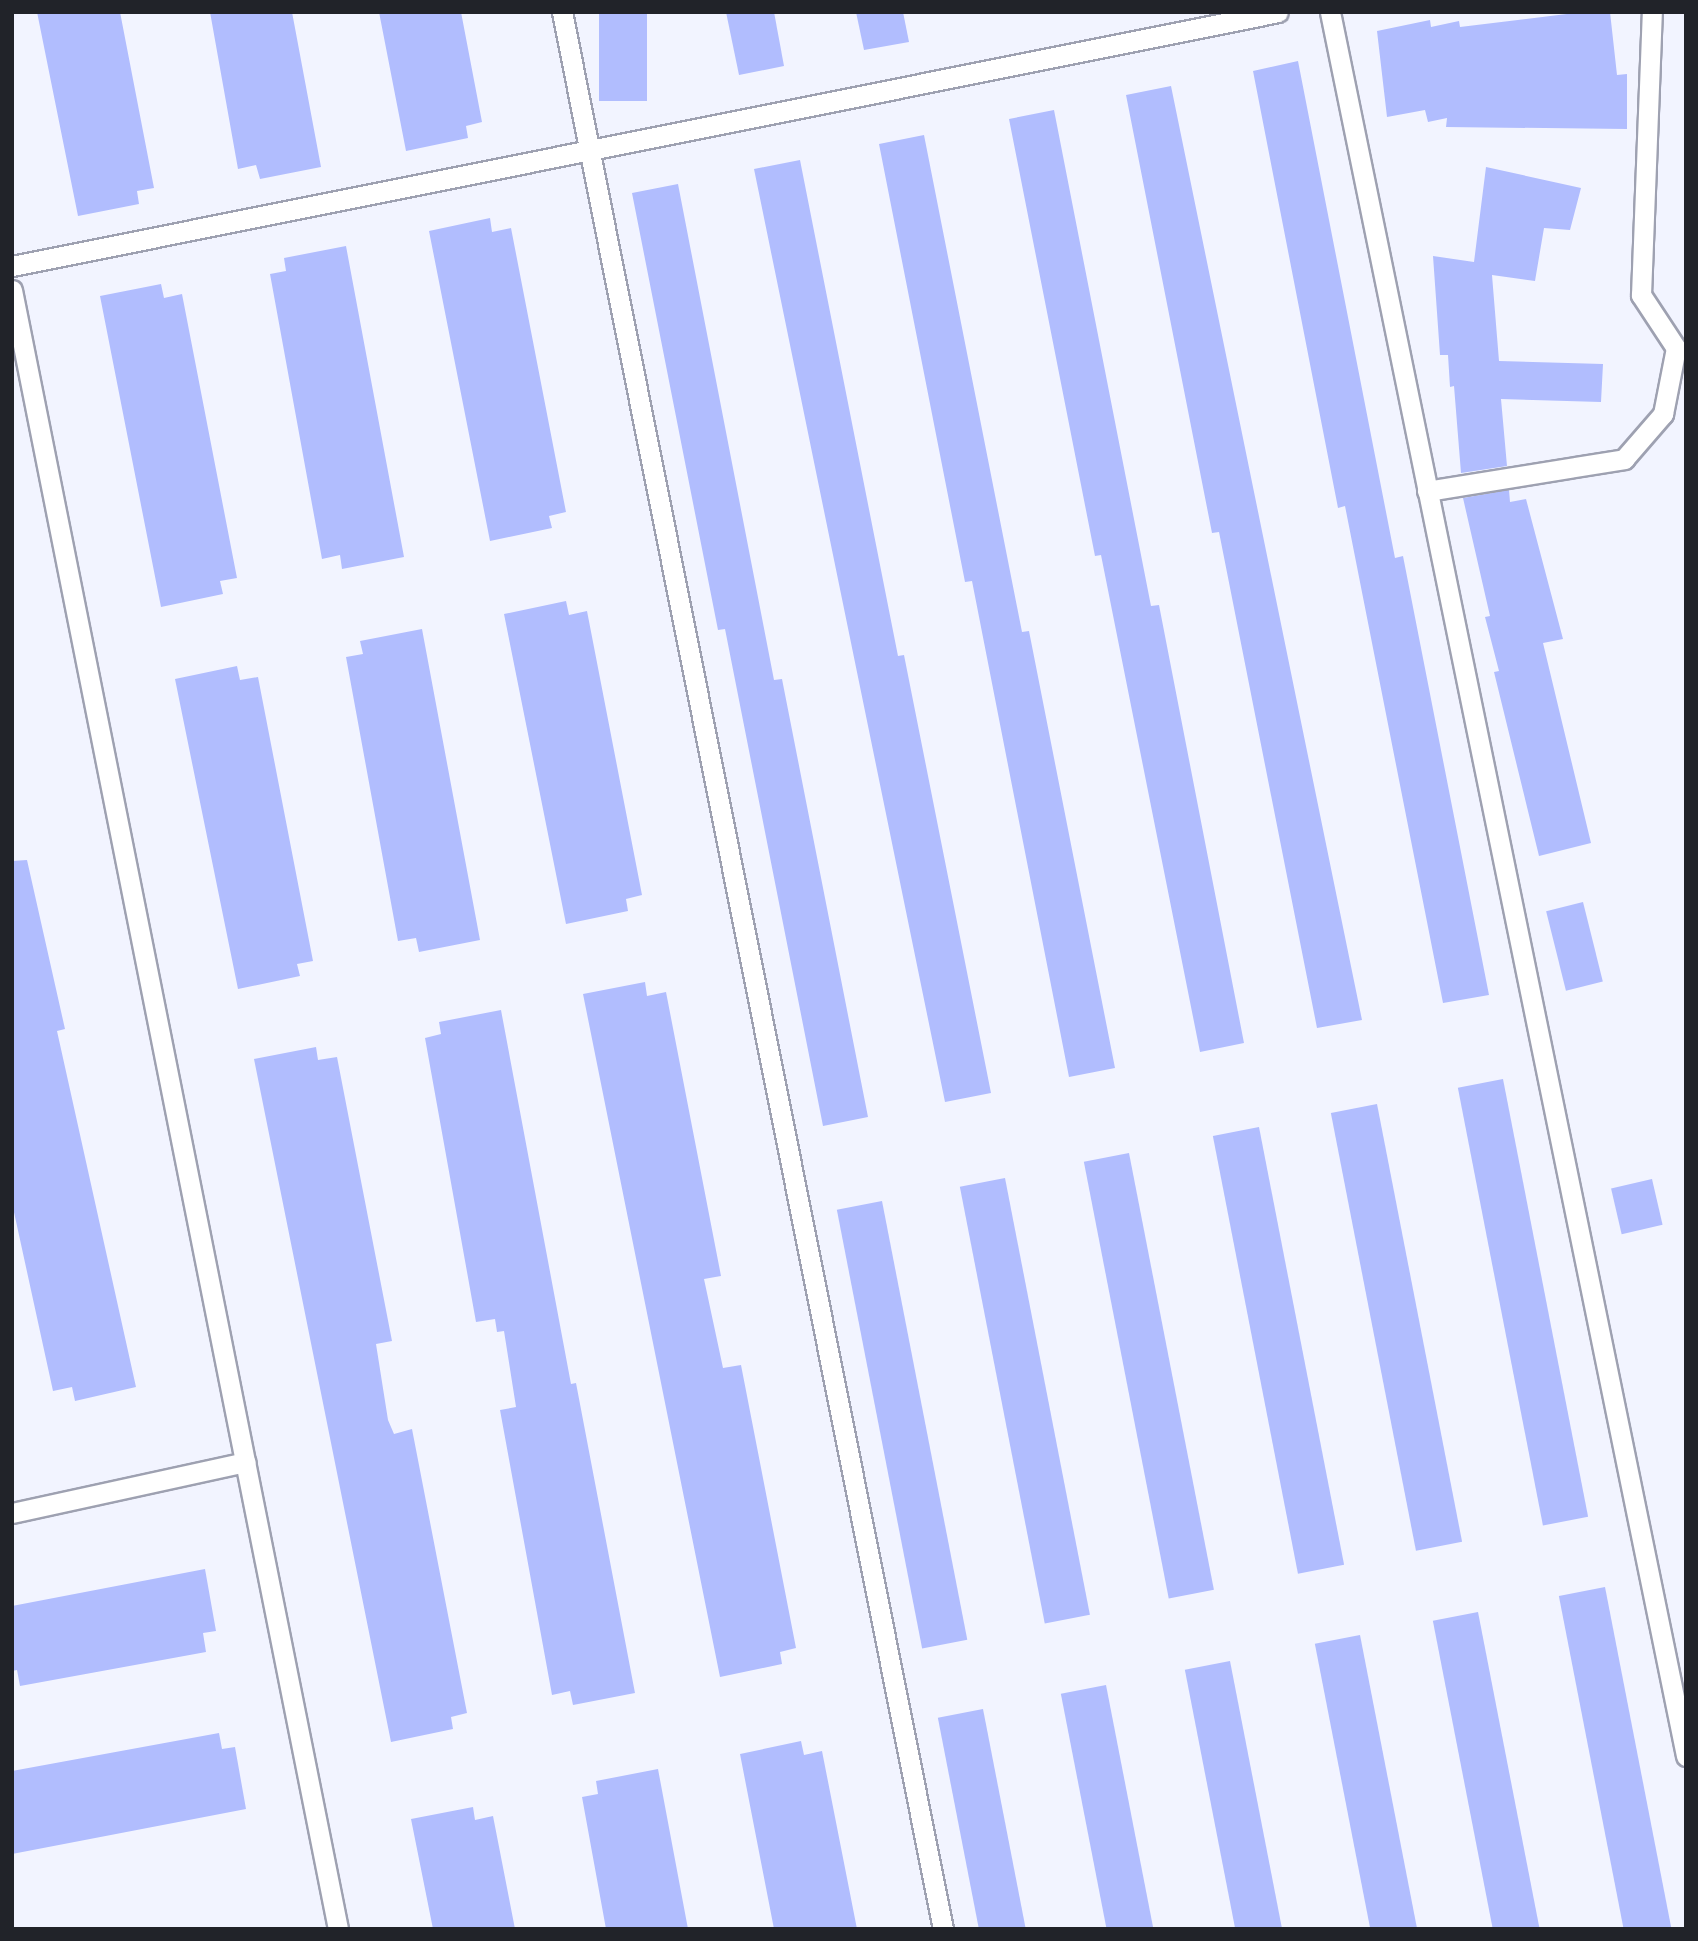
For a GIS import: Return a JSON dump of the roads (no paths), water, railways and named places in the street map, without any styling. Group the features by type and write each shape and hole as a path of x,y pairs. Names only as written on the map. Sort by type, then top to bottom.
{"lane":[{"path":"562,12 943,1929"},
{"path":"12,266 1278,12"},
{"path":"1330,12 1686,1756"},
{"path":"1427,491 1623,459 1663,414 1676,348 1641,295 1652,12"},
{"path":"12,290 338,1929"},
{"path":"12,1513 245,1462"}]}
